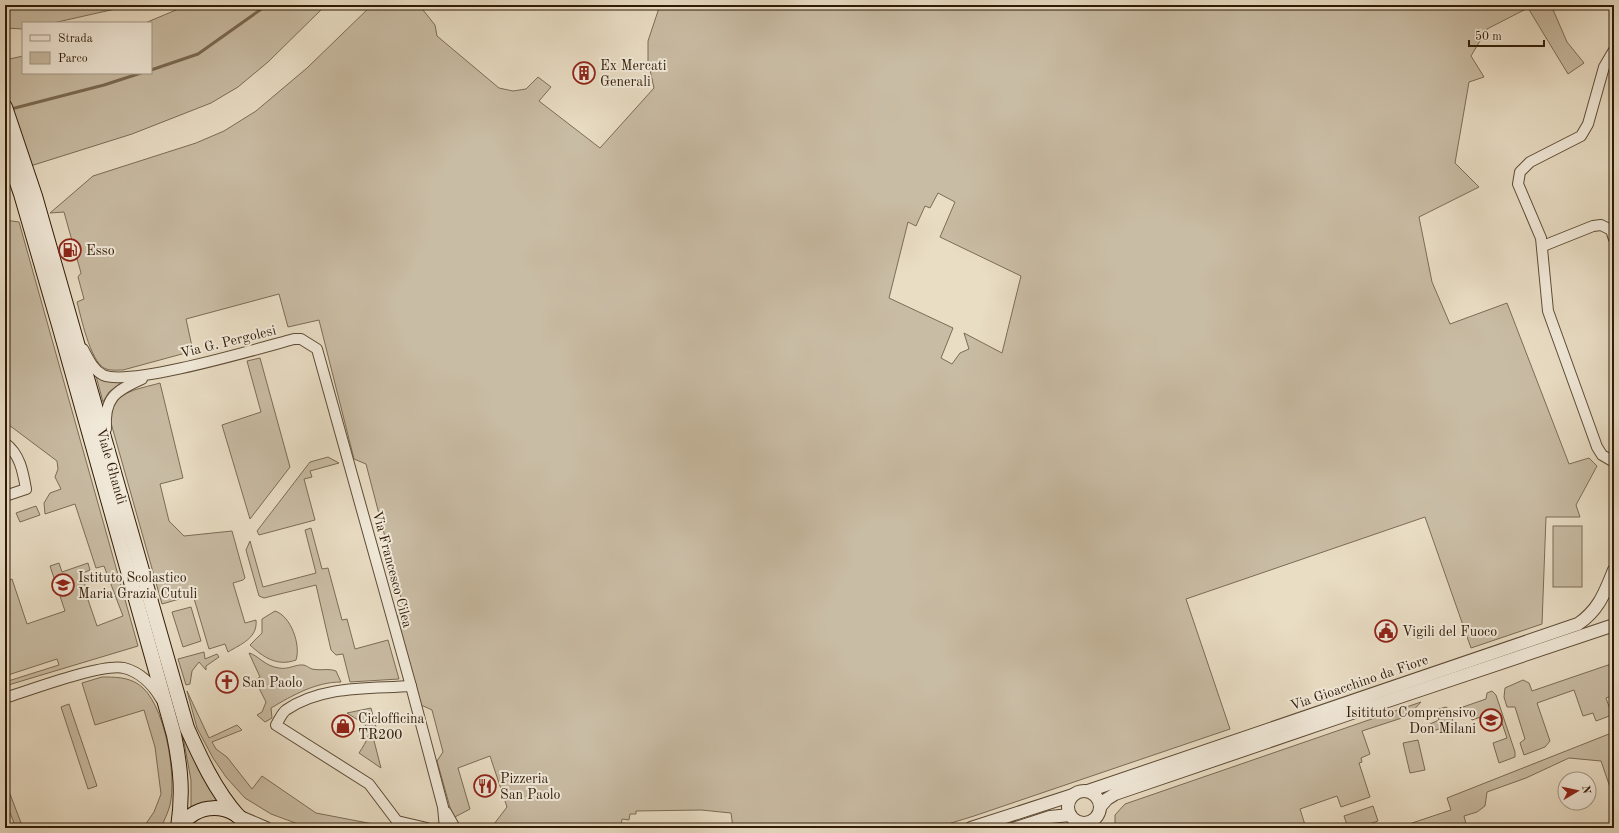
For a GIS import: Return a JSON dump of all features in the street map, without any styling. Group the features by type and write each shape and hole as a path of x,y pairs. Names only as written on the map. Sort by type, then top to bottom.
{"main road":[{"name":"Viale Ghandi","path":"5,107 35,196 65,324 168,711 182,777 179,828"},
{"name":"Viale Ghandi","path":"5,148 112,462 187,728 215,785 226,803 248,828"},
{"path":"179,828 189,816 208,808 229,810 238,816"}],"street":[{"path":"1614,50 1604,67 1588,124 1581,136 1530,162 1520,172 1519,189 1538,230 1543,246 1548,311 1597,447 1602,455 1614,462"},
{"path":"1543,246 1593,226 1601,225 1611,230 1614,239"},
{"path":"65,324 91,364 103,375 124,378 154,374"},
{"name":"Via G. Pergolesi","path":"154,374 294,339 301,338 309,342"},
{"name":"Via Francesco Cilea","path":"309,342 317,349 322,362 443,807"},
{"path":"112,462 105,416 108,404 122,388 154,374"},
{"path":"5,443 16,454 23,471 26,489 5,496"},
{"name":"Via Gioacchino da Fiore","path":"1088,791 1578,624 1595,610 1604,596 1614,570"},
{"name":"Via Gioacchino da Fiore","path":"1100,807 1107,799 1115,794 1614,625"},
{"path":"5,698 94,670 112,667 124,668 145,680 155,689 168,711"},
{"path":"411,686 337,691 309,698 285,711 276,725 369,784 397,822 427,828"},
{"path":"971,828 1073,795 1082,790 1088,791 1097,797 1100,807 1097,817 1088,823 1077,822 1070,815 1068,804 1073,795"},
{"path":"443,807 445,828"},
{"path":"443,807 455,828"},
{"path":"1016,828 1050,817 1070,815"},
{"path":"238,816 266,828"}],"green space":[{"path":"5,5 133,5 57,22 22,22 22,29 5,28"},
{"path":"188,5 326,5 268,62 238,87 211,103 132,134 5,174 5,60 22,56 22,74 152,74 152,22 147,22"},
{"path":"372,5 419,5 435,25 437,36 499,88 513,91 526,89 538,77 551,87 539,101 600,148 654,88 648,61 648,41 660,5 1551,5 1567,42 1584,63 1568,74 1528,8 1487,29 1471,56 1484,77 1469,82 1455,163 1479,187 1419,217 1432,282 1450,324 1507,303 1569,464 1589,458 1597,466 1576,505 1580,517 1546,517 1542,624 1471,648 1425,517 1186,599 1230,729 974,816 935,828 836,828 828,826 827,828 733,828 731,813 701,810 636,811 636,814 630,814 629,820 622,819 621,828 491,828 507,807 490,756 458,768 470,809 453,818 437,761 443,752 432,710 421,705 397,617 403,606 366,464 354,459 319,320 288,327 279,294 186,319 193,351 123,370 106,369 99,363 90,348 81,318 77,302 84,299 78,277 81,273 64,212 50,213 93,176 196,143 224,131 256,111 307,68","holes":["938,193 955,202 940,237 1021,276 1002,353 964,333 969,349 960,353 952,364 941,358 953,328 889,298 908,222 916,226 925,206 930,208"]},
{"path":"5,220 19,222 138,646 5,686 5,682 59,665 57,659 5,676 5,619 10,616 5,601 5,582 12,579 27,624 65,611 50,566 59,563 62,572 88,563 90,570 81,574 97,626 123,616 104,566 96,568 75,504 45,514 44,503 50,493 61,489 55,477 58,469 57,461 5,422"},
{"path":"260,358 290,467 250,519 222,425 261,412 247,361"},
{"path":"96,376 108,381 121,383 109,392 103,402"},
{"path":"160,383 183,478 160,484 169,521 184,536 232,531 245,578 233,583 245,623 256,620 254,631 248,640 228,652 225,644 209,649 193,595 162,604 111,423 112,412 115,404 120,398 134,390"},
{"path":"328,457 339,463 310,471 312,477 304,479 315,520 259,535 257,531 310,462"},
{"path":"36,506 40,515 20,522 16,513"},
{"path":"1553,526 1582,526 1582,587 1553,587"},
{"path":"311,528 322,569 328,568 342,620 347,619 355,649 388,640 399,679 350,682 343,654 336,655 331,650 316,585 264,598 259,596 246,550 250,541 263,587 316,573 305,530"},
{"path":"191,607 201,641 183,647 172,612"},
{"path":"275,611 286,619 296,639 296,660 283,662 271,660 250,645 262,633 262,619"},
{"path":"204,652 205,659 217,654 219,657 206,666 206,670 199,662 192,671 190,684 186,685 178,659"},
{"path":"249,653 274,667 286,668 305,665 312,669 336,671 341,682 323,684 288,698 271,708 272,718 265,722 257,715 262,712 266,702 255,680 260,677"},
{"path":"1614,663 1614,695 1606,698 1612,715 1596,721 1593,713 1583,716 1574,690 1537,703 1550,741 1545,747 1524,755 1520,743 1525,739 1515,707 1507,707 1504,697 1505,688 1523,680 1529,683 1532,691"},
{"path":"102,677 116,677 138,684 147,693 162,722 170,758 172,792 170,805 161,828 143,828 154,812 161,794 155,747 144,710 95,725 82,683"},
{"path":"187,691 209,738 237,725 242,730 212,742 216,749 227,757 252,789 262,776 316,813 394,828 309,828 271,814 245,798 226,777 213,758 197,728"},
{"path":"1492,691 1496,695 1515,752 1515,757 1499,763 1493,743 1507,738 1498,711 1472,720 1469,710 1462,712 1460,708 1486,699 1487,693"},
{"path":"1421,702 1408,716 1362,731 1370,754 1361,758 1362,762 1359,763 1370,797 1341,807 1337,796 1300,809 1306,828 1115,828 1115,815 1125,804"},
{"path":"69,704 97,786 88,789 61,707"},
{"path":"1446,707 1451,711 1456,710 1457,713 1451,715 1454,724 1433,731 1430,724 1439,720 1435,710"},
{"path":"371,708 377,731 372,733 381,768 359,753 368,738 368,729 365,725 347,713"},
{"path":"1614,732 1614,799 1601,761 1569,758 1526,778 1487,792 1485,806 1477,812 1464,816 1467,828 1397,828 1451,810 1447,798"},
{"path":"183,737 218,801 206,802 191,807 191,780"},
{"path":"1418,740 1425,770 1410,773 1403,743"},
{"path":"5,781 23,828 16,828 7,805 5,805"},
{"path":"1373,806 1378,821 1357,828 1348,828 1344,816"}],"waterway":[{"path":"152,70 198,54 267,5"},
{"path":"11,109 104,85 138,74"}],"place":[{"name":"Ex Mercati Generali","path":"584,73"},
{"name":"Esso","path":"70,250"},
{"name":"Istituto Scolastico Maria Grazia Cutuli","path":"63,585"},
{"name":"Vigili del Fuoco","path":"1386,631"},
{"name":"San Paolo","path":"227,682"},
{"name":"Isitituto Comprensivo Don Milani","path":"1491,720"},
{"name":"Ciclofficina TR200","path":"343,726"},
{"name":"Pizzeria San Paolo","path":"485,786"}]}
